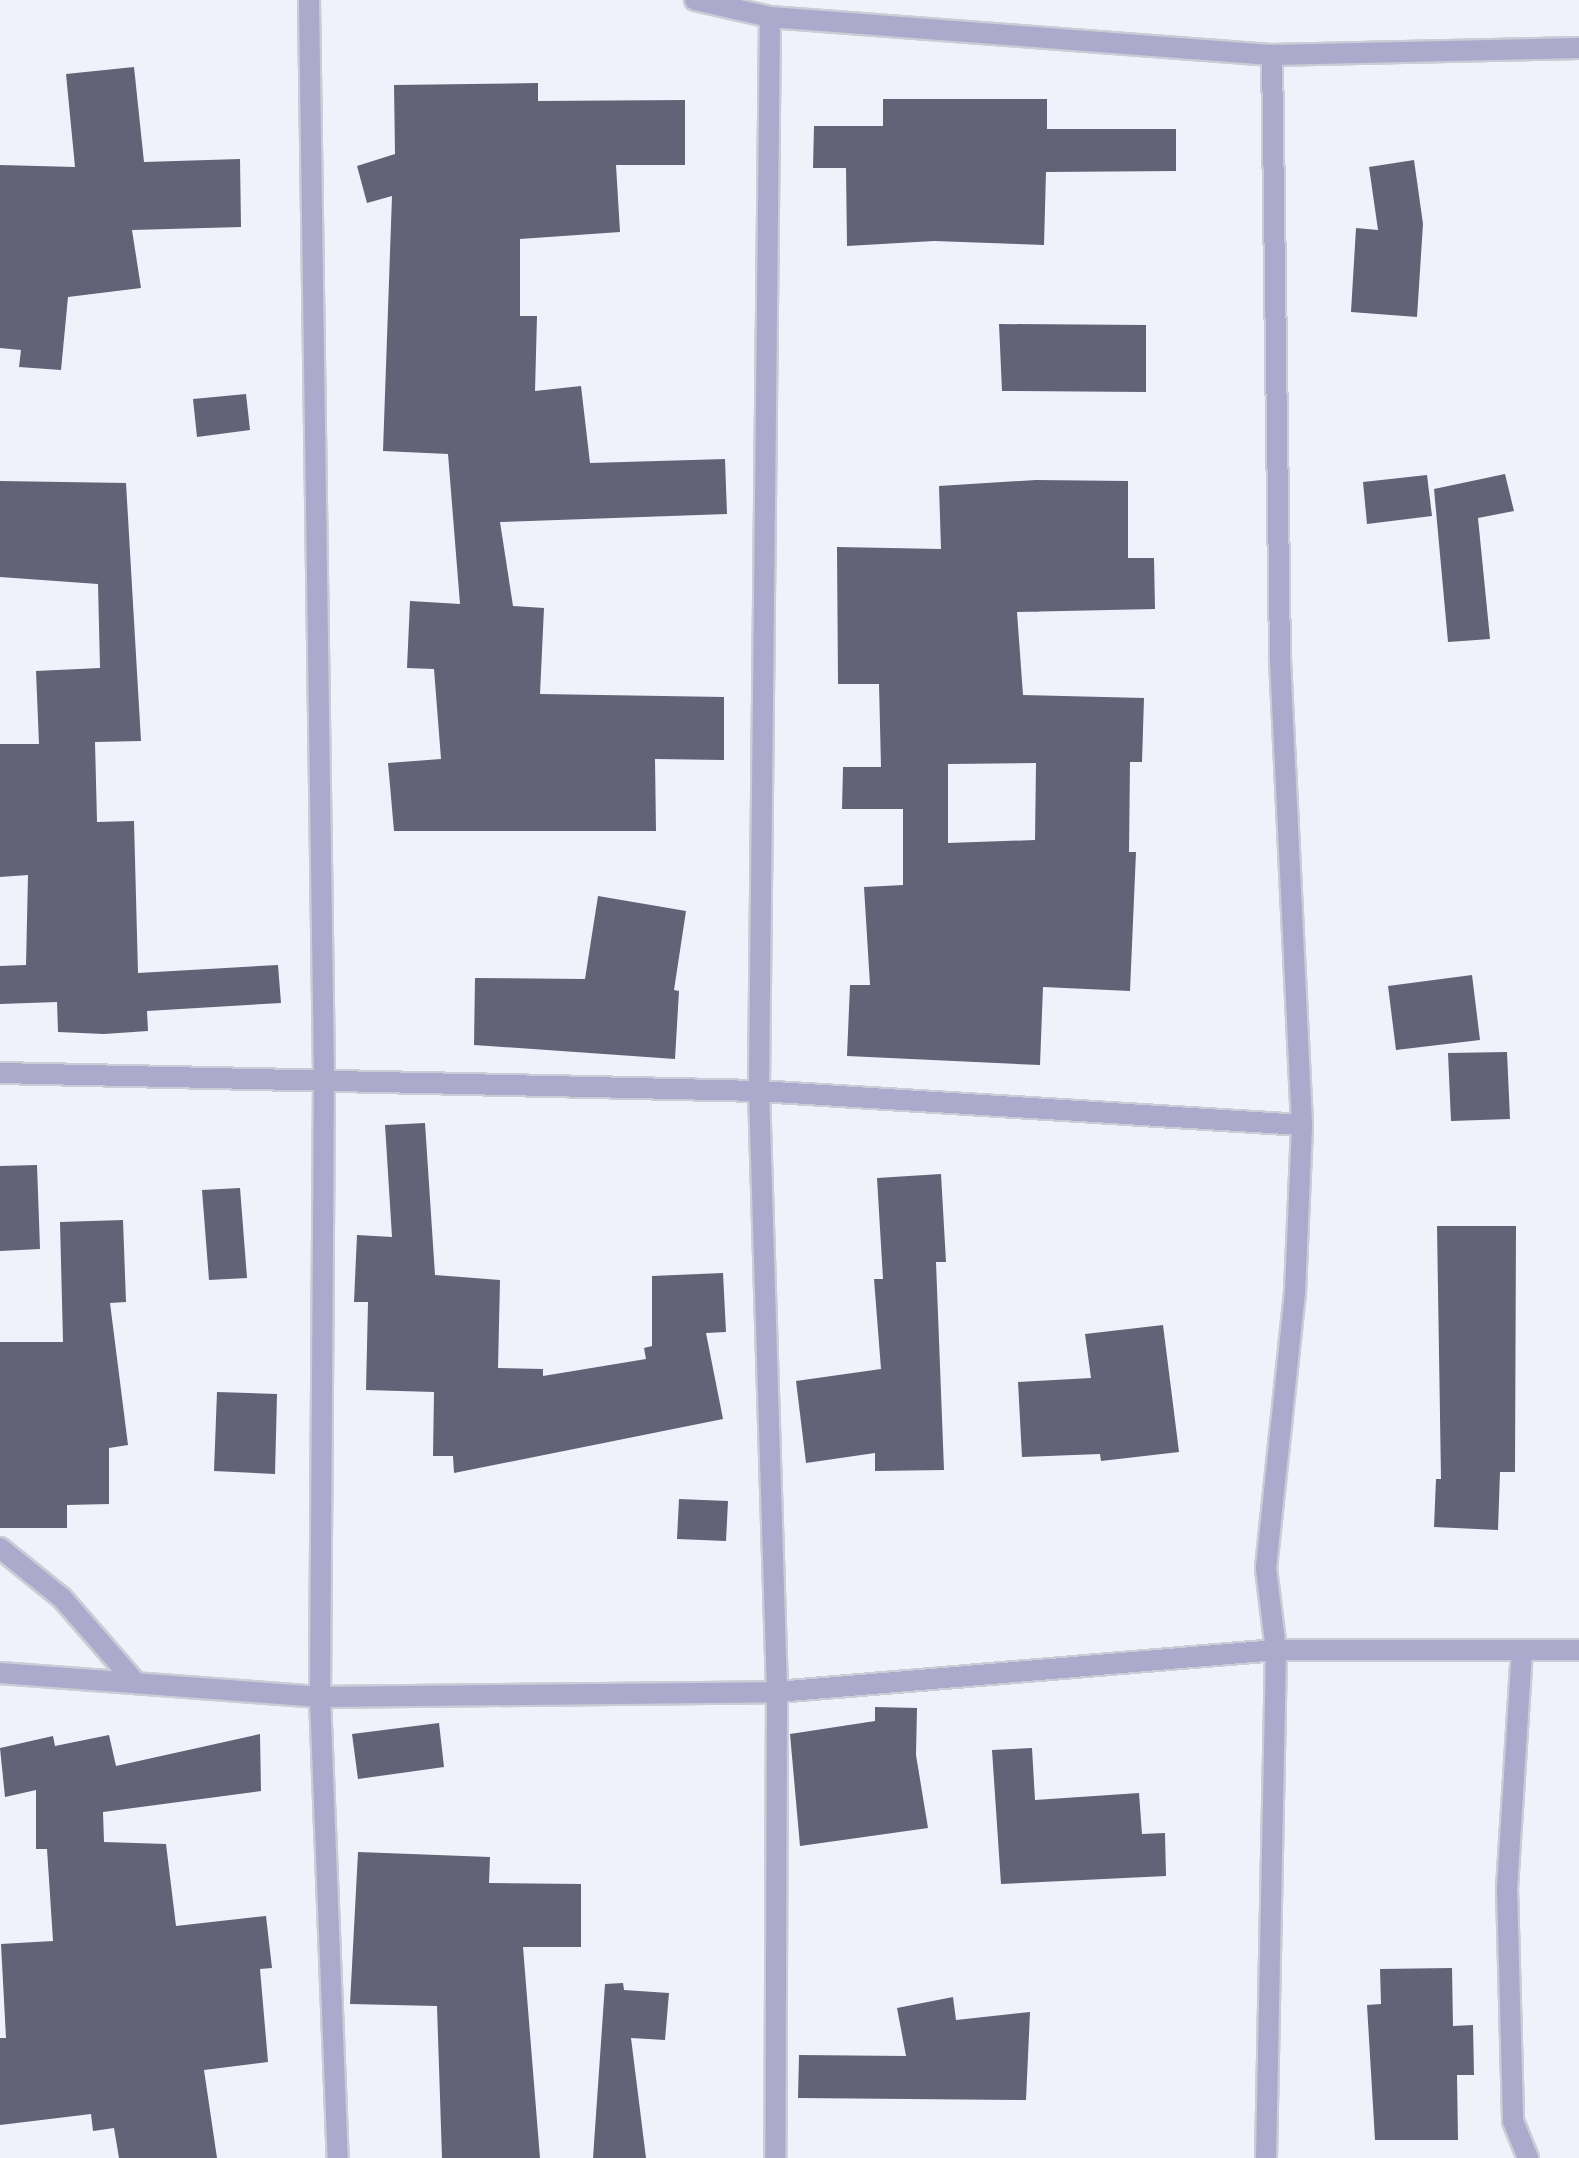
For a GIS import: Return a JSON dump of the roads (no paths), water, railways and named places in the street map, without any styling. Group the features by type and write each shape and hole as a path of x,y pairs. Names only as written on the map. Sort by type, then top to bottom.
{"street":[{"path":"309,0 324,1078 320,1697 338,2158"},
{"path":"695,0 770,17 1272,55 1579,48"},
{"path":"770,17 759,1091 777,1692 775,2158"},
{"path":"1266,2158 1276,1650 1266,1568 1295,1293 1302,1125 1280,656 1272,55"},
{"path":"0,1073 324,1078 759,1091 1302,1125"},
{"path":"0,1548 62,1598 136,1683"},
{"path":"0,1673 320,1697 777,1692 1276,1650 1579,1650"},
{"path":"1522,1650 1507,1888 1513,2121 1528,2158"}]}
